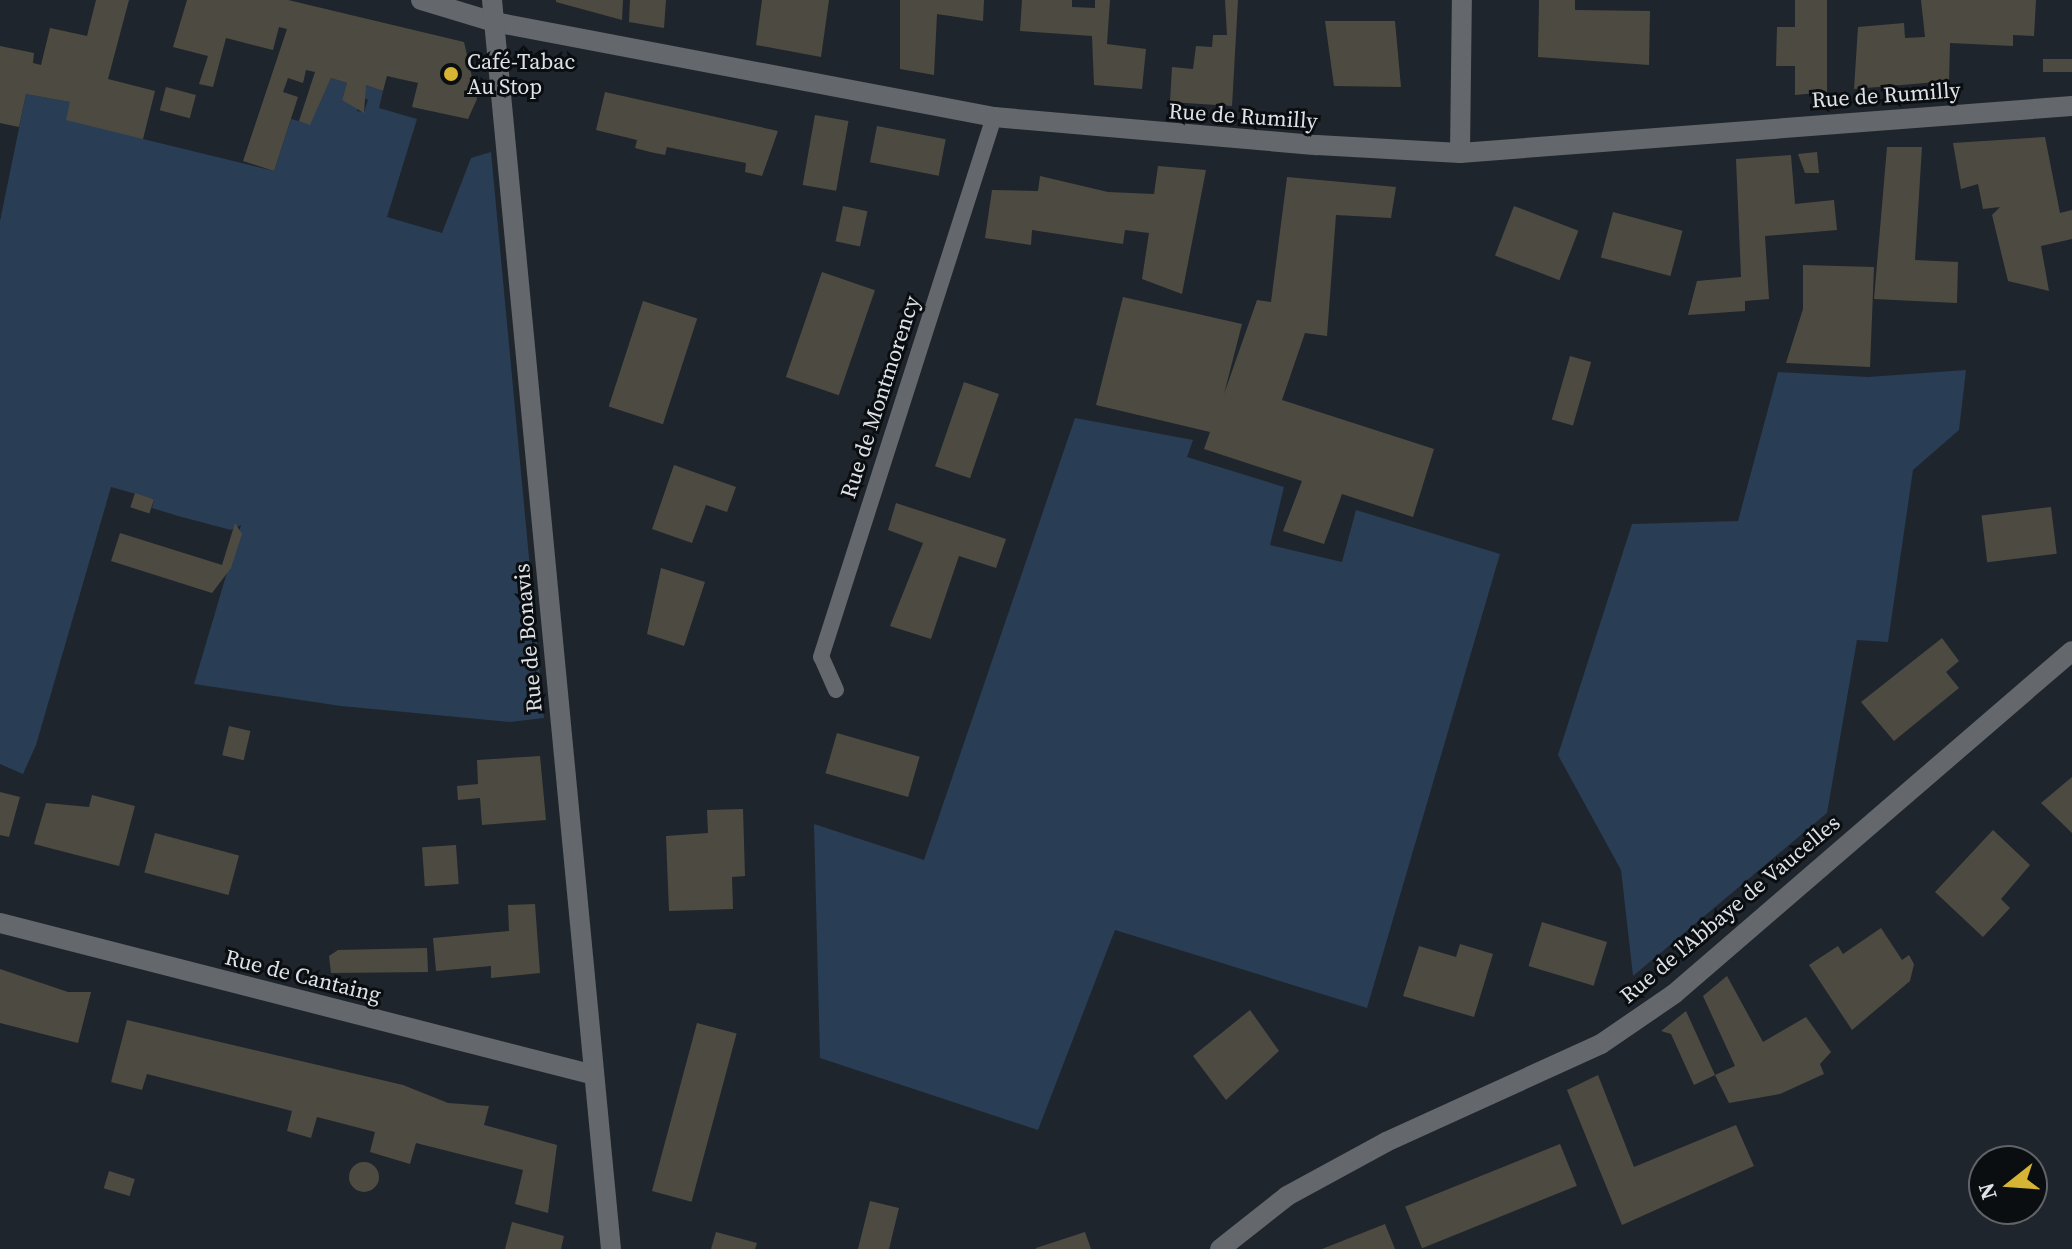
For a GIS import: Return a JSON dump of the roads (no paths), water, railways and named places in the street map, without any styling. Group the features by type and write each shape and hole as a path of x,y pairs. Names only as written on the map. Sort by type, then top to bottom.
{"street":[{"name":"Rue de Rumilly","path":"421,0 494,22 994,117 1460,153 2072,106"},
{"name":"Rue de Bonavis","path":"492,0 611,1249"},
{"path":"1460,153 1462,0"},
{"name":"Rue de l'Abbaye de Vaucelles","path":"1220,1249 1287,1196 1386,1142 1601,1044 1674,994 2072,651"},
{"name":"Rue de Cantaing","path":"0,923 594,1075"}],"lane":[{"name":"Rue de Montmorency","path":"836,690 821,657 994,117"}],"place":[{"name":"Café-Tabac Au Stop","path":"451,74"}]}
